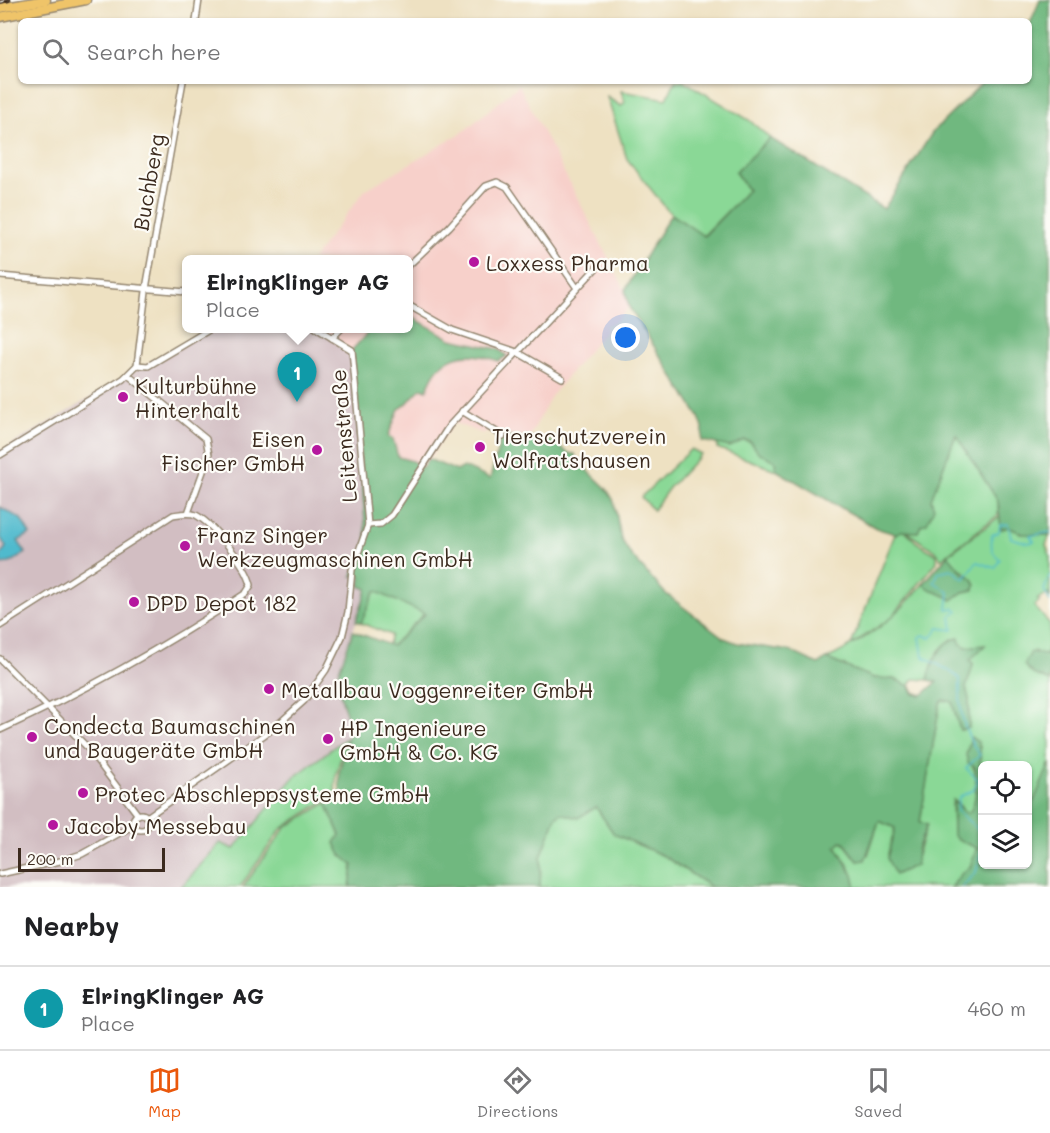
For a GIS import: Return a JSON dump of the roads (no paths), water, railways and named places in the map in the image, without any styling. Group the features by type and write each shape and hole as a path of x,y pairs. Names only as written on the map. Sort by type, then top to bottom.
{"main road":[{"path":"1,15 46,0"},
{"path":"1,15 86,0"}],"street":[{"path":"196,18 199,0"},
{"name":"Buchberg","path":"146,289 182,84"},
{"path":"413,261 486,186 497,182 507,187 577,288"},
{"name":"Leitenstraße","path":"368,525 381,524 396,511 422,465 462,411 598,266"},
{"path":"0,276 182,292"},
{"path":"0,455 128,375 137,365 146,289"},
{"path":"413,308 452,330 494,342 517,352 562,378"},
{"path":"137,365 148,366 204,333"},
{"name":"Leitenstraße","path":"147,817 274,728 312,692 342,637 350,603 352,570 368,525 352,350 324,333"},
{"path":"332,338 337,333"},
{"path":"128,375 206,439 209,454 188,513"},
{"path":"462,411 503,436"},
{"path":"0,626 172,515 188,513 196,516 211,528 249,574 251,585 246,593 115,674 0,730"},
{"path":"0,659 50,707 87,747 138,815 147,817 149,822 146,828 139,830 134,825"},
{"path":"0,874 82,854 134,825 138,815"}],"water":[{"path":"0,507 21,519 30,534 18,541 26,553 10,563 0,564 0,556 6,547 0,537"}],"waterway":[{"path":"978,829 957,811 959,797 973,790 978,780 966,768 980,755 965,728 960,699 960,679 923,656 920,637 923,635 931,638 939,628 953,630 951,616 958,611 955,608 947,609 949,592 934,582 939,572 951,569 964,579 977,562 995,568 1000,559 994,554 991,542 992,535 999,532 1000,525 1008,524 1011,538 1029,543 1034,541 1030,536 1050,532"},
{"path":"1050,575 1044,590 1050,602"},
{"path":"962,887 976,872 978,864"}],"railway":[{"path":"0,2 9,0"}],"place":[{"name":"Loxxess Pharma","path":"474,262"},
{"name":"Kulturbühne Hinterhalt","path":"123,397"},
{"name":"ElringKlinger AG","path":"297,402"},
{"name":"Tierschutzverein Wolfratshausen","path":"480,447"},
{"name":"Eisen Fischer GmbH","path":"317,450"},
{"name":"Franz Singer Werkzeugmaschinen GmbH","path":"185,546"},
{"name":"DPD Depot 182","path":"134,602"},
{"name":"Metallbau Voggenreiter GmbH","path":"269,689"},
{"name":"Condecta Baumaschinen und Baugeräte GmbH","path":"32,737"},
{"name":"HP Ingenieure GmbH & Co. KG","path":"328,739"},
{"name":"Protec Abschleppsysteme GmbH","path":"83,793"},
{"name":"Jacoby Messebau","path":"53,825"}]}
